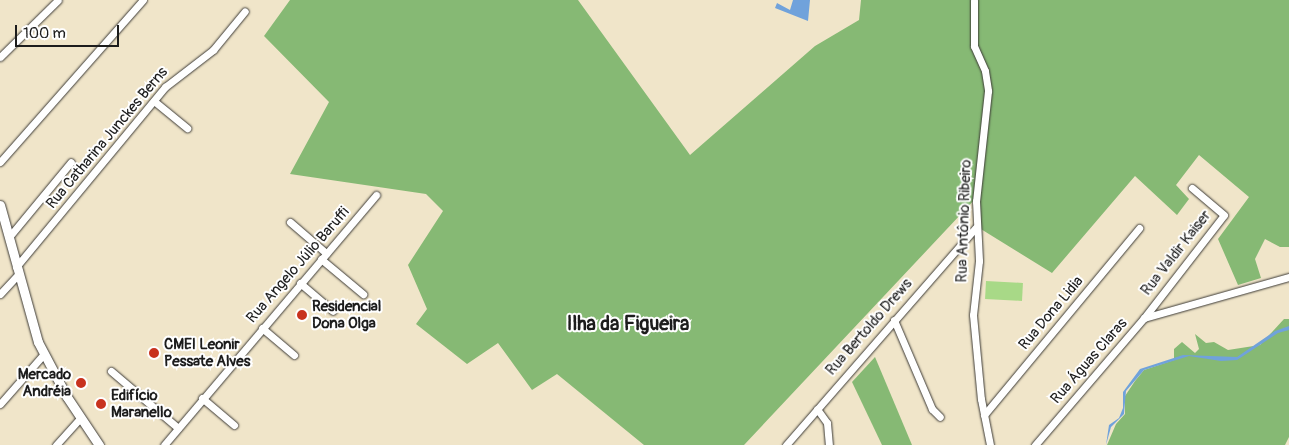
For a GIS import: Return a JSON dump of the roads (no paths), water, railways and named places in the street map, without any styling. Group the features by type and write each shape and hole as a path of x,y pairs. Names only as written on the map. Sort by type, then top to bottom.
{"main road":[{"path":"0,205 17,271 44,354 80,418 99,445"}],"street":[{"path":"0,57 58,0"},
{"path":"0,162 143,0"},
{"name":"Rua Antônio Ribeiro","path":"974,0 974,46 985,71 988,91 975,228 979,261 973,315 984,416 990,445"},
{"name":"Rua Catharina Junckes Berns","path":"0,294 154,101 174,78 213,50 245,11"},
{"path":"154,101 187,128"},
{"path":"9,237 71,162"},
{"name":"Rua Valdir Kaiser","path":"1144,318 1224,215 1192,188"},
{"name":"Rua Angelo Júlio Baruffi","path":"164,445 376,195"},
{"path":"290,222 363,294"},
{"name":"Rua Bertoldo Drews","path":"786,445 975,228"},
{"name":"Rua Dona Lidia","path":"984,416 1139,228"},
{"name":"Rua Águas Claras","path":"1034,445 1144,318 1289,277"},
{"path":"300,283 333,311"},
{"path":"894,320 932,410 940,417"},
{"path":"262,328 294,355"},
{"path":"0,404 44,354"},
{"path":"111,371 178,428"},
{"path":"202,398 234,425"},
{"path":"817,408 827,423 830,445"},
{"path":"56,445 80,418"}],"water":[{"path":"793,0 810,0 808,21 775,8 777,3 790,10"},
{"path":"1289,326 1289,330 1278,333 1237,360 1221,361 1189,356 1144,370 1126,391 1124,414 1111,427 1106,445 1109,425 1119,418 1123,408 1123,392 1140,369 1183,355 1237,357 1275,331"}],"place":[{"name":"Residencial Dona Olga","path":"302,315"},
{"name":"CMEI Leonir Pessate Alves","path":"154,353"},
{"name":"Mercado Andréia","path":"81,383"},
{"name":"Edifício Maranello","path":"101,404"}],"district":[{"name":"Ilha da Figueira","path":"628,323"}]}
